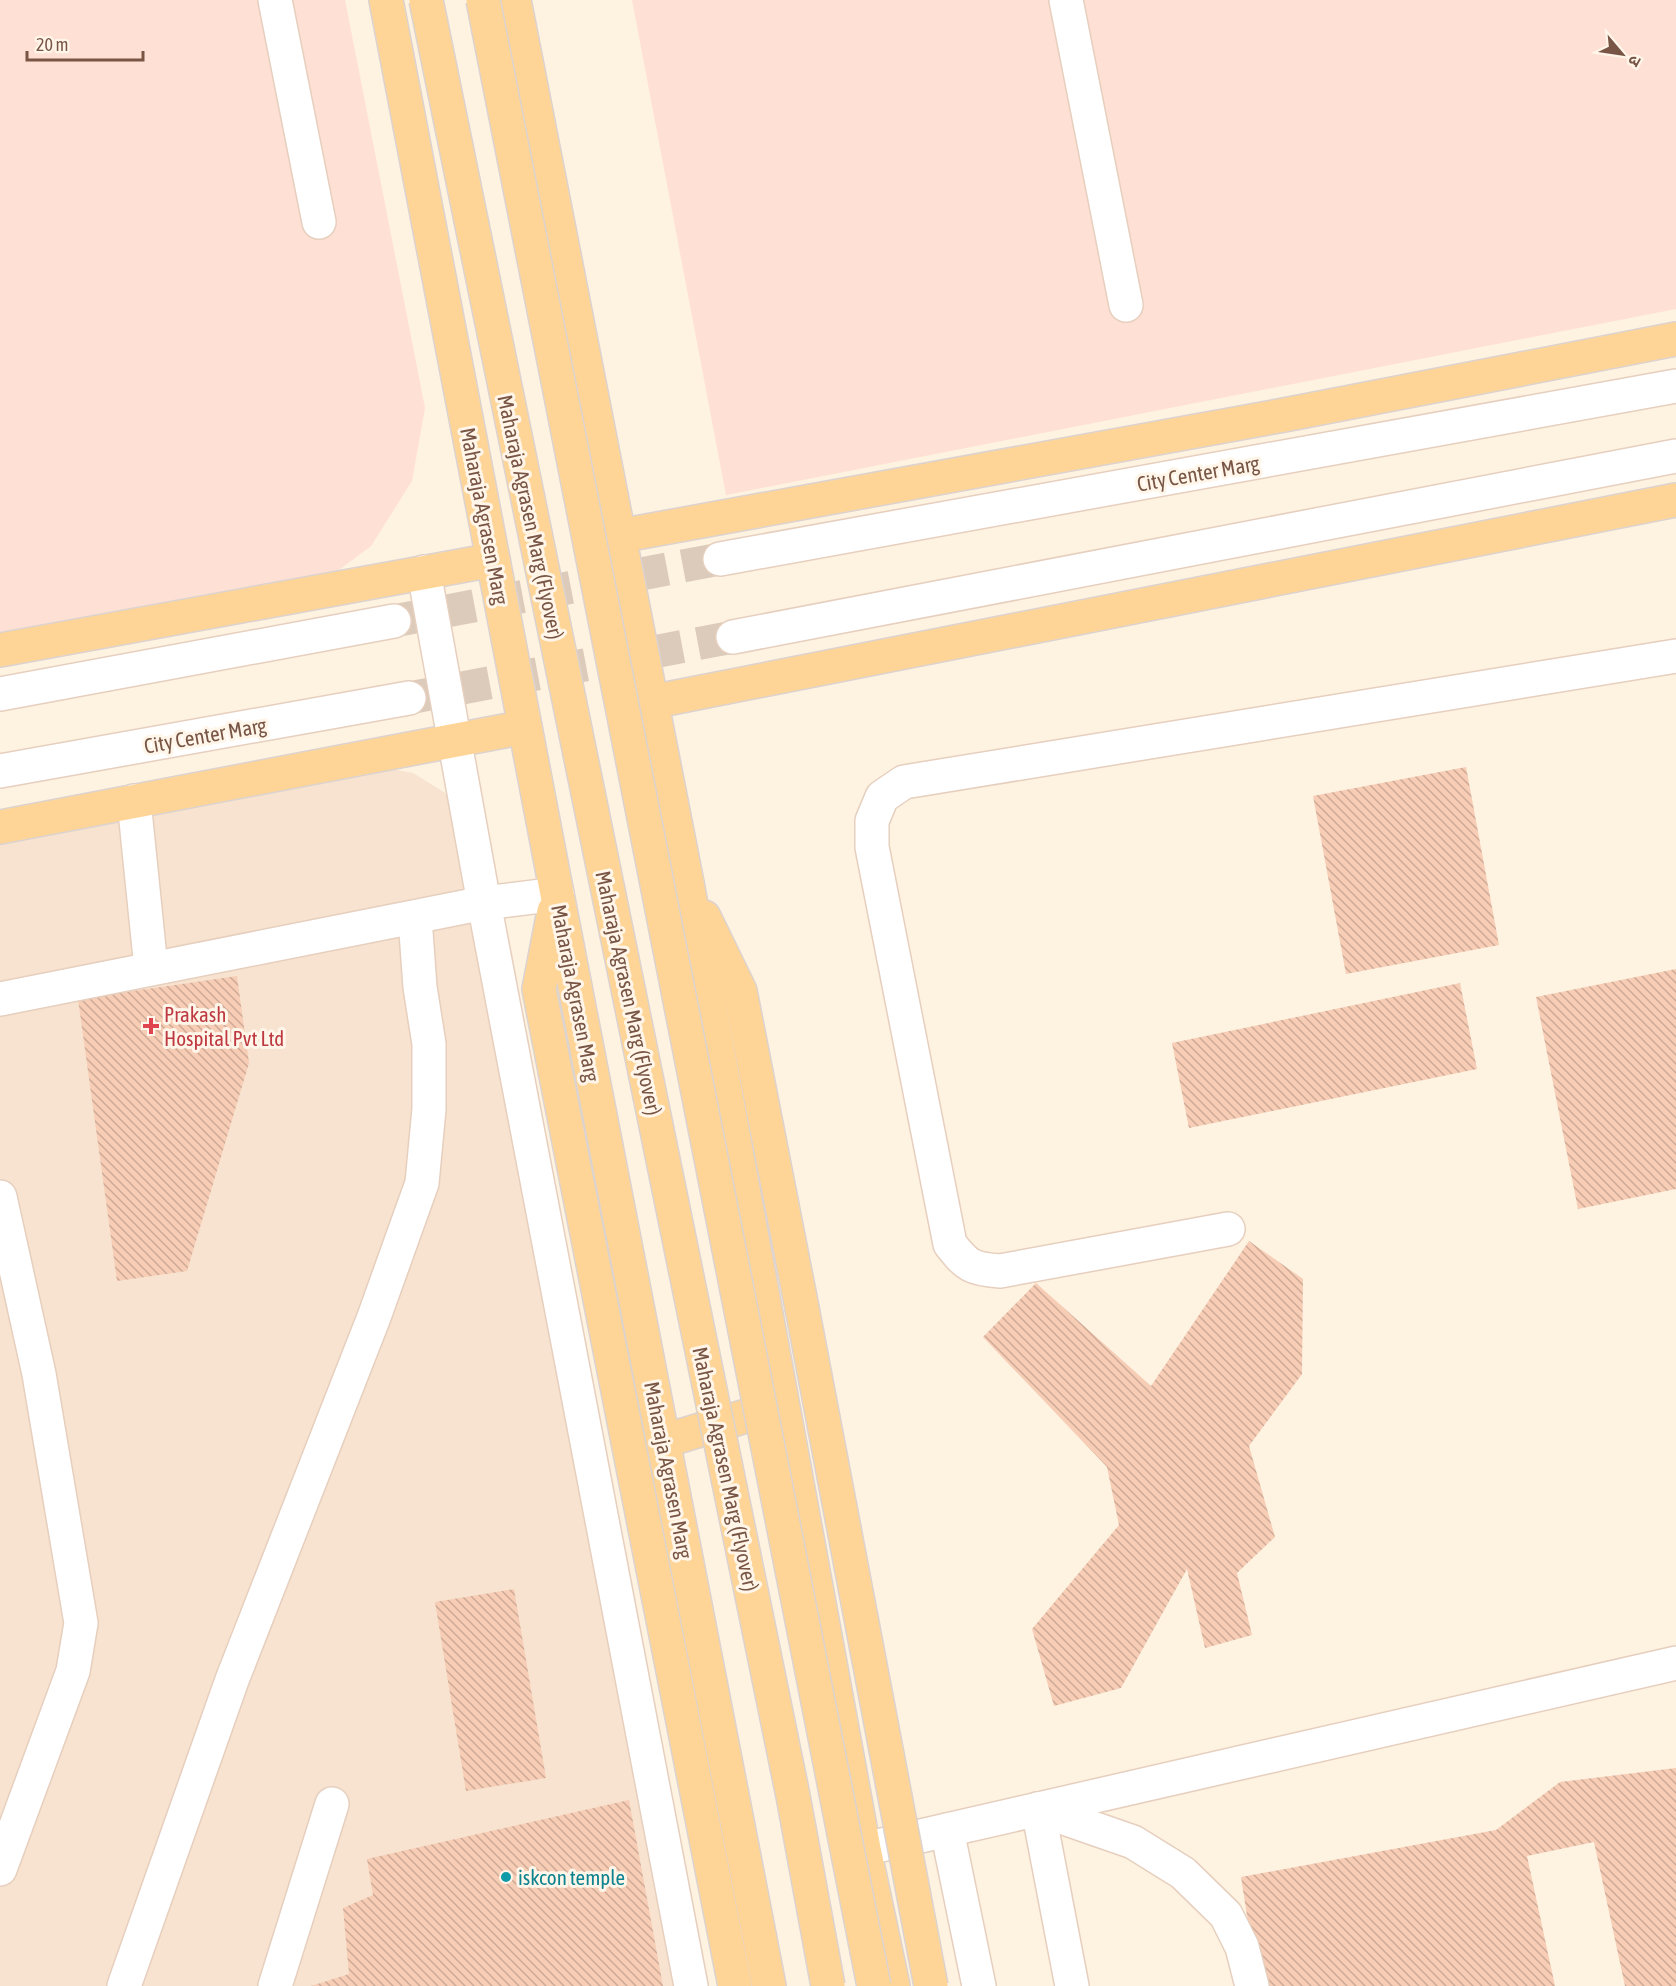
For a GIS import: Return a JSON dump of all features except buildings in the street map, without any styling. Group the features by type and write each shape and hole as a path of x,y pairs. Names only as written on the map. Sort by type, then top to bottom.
{"main road":[{"name":"Maharaja Agrasen Marg","path":"386,0 557,894 770,1986"},
{"name":"Maharaja Agrasen Marg (Flyover)","path":"426,0 781,1737 828,1986"},
{"path":"483,0 874,1986"},
{"path":"514,0 687,883 864,1849 893,1986"},
{"path":"619,536 1284,415 1676,339"},
{"path":"651,702 1676,500"},
{"path":"0,650 493,560"},
{"path":"0,827 525,727"},
{"path":"687,883 740,991 931,1986"},
{"path":"557,894 539,989 735,1986"},
{"path":"664,1441 782,1405"}],"street":[{"path":"275,0 319,222"},
{"path":"1066,0 1126,305"},
{"name":"City Center Marg","path":"720,559 1676,386"},
{"path":"733,637 1676,456"},
{"path":"424,572 484,903 691,1986"},
{"path":"0,694 394,621"},
{"path":"1228,1229 1000,1271 979,1270 963,1261 950,1244 872,848 872,821 882,797 904,782 1676,656"},
{"name":"City Center Marg","path":"0,771 409,698"},
{"path":"134,801 151,968"},
{"path":"0,999 484,903 557,894"},
{"path":"124,1986 232,1680 374,1317 422,1183 429,1109 429,1044 420,987 415,918"},
{"path":"0,1197 39,1374 81,1623 73,1671 0,1869"},
{"path":"864,1849 1676,1662"},
{"path":"275,1986 332,1804"},
{"path":"1038,1809 1072,1986"},
{"path":"1038,1809 1133,1842 1183,1873 1226,1915 1242,1947 1252,1986"},
{"path":"947,1830 979,1986"}],"shaded area":[{"path":"0,0 345,0 425,408 412,481 371,546 283,612 0,659"},
{"path":"632,0 1676,0 1676,309 726,495"},
{"path":"344,760 413,773 466,806 688,1986 0,1986 0,825"}],"tunnel":[{"path":"394,621 720,559"},
{"path":"409,698 733,637"}],"place":[{"name":"Prakash Hospital Pvt Ltd","path":"151,1026"},
{"name":"iskcon temple","path":"506,1877"}]}
